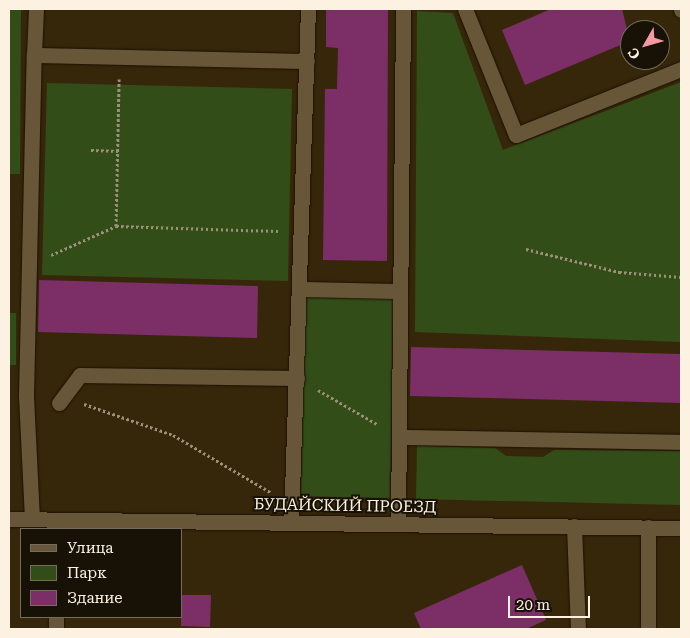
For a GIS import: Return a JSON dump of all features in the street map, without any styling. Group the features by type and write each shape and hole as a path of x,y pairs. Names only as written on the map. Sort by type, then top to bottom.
{"street":[{"path":"32,519 26,395 31,264 36,9"},
{"path":"291,523 308,9"},
{"path":"398,524 403,9"},
{"path":"465,9 516,135 681,69"},
{"path":"34,55 307,61"},
{"path":"300,289 399,291"},
{"path":"61,400 80,375 296,378"},
{"path":"400,437 681,442"},
{"name":"БУДАЙСКИЙ ПРОЕЗД","path":"9,519 681,528"},
{"path":"574,526 578,629"},
{"path":"648,527 648,629"}],"path":[{"path":"116,226 120,56"},
{"path":"91,150 118,151"},
{"path":"31,264 116,226 302,231"},
{"path":"526,249 619,272 681,277"},
{"path":"296,378 400,437"},
{"path":"61,400 173,435 292,505"}],"green space":[{"path":"9,9 21,9 20,174 9,174"},
{"path":"417,11 453,13 503,150 681,82 681,342 415,332"},
{"path":"47,83 292,89 288,281 42,275"},
{"path":"305,296 393,297 390,498 301,496"},
{"path":"9,313 16,313 16,365 9,365"},
{"path":"417,446 495,448 506,456 543,457 554,450 681,451 681,505 416,499"}],"building":[{"path":"326,9 388,9 387,261 323,260 325,89 337,89 338,48 326,47"},
{"path":"551,9 622,9 625,20 620,20 620,45 525,85 502,30"},
{"path":"39,280 258,286 257,338 38,332"},
{"path":"411,347 681,354 681,403 410,396"},
{"path":"522,565 546,620 526,629 421,629 414,613"},
{"path":"182,595 211,595 210,627 181,626"}]}
